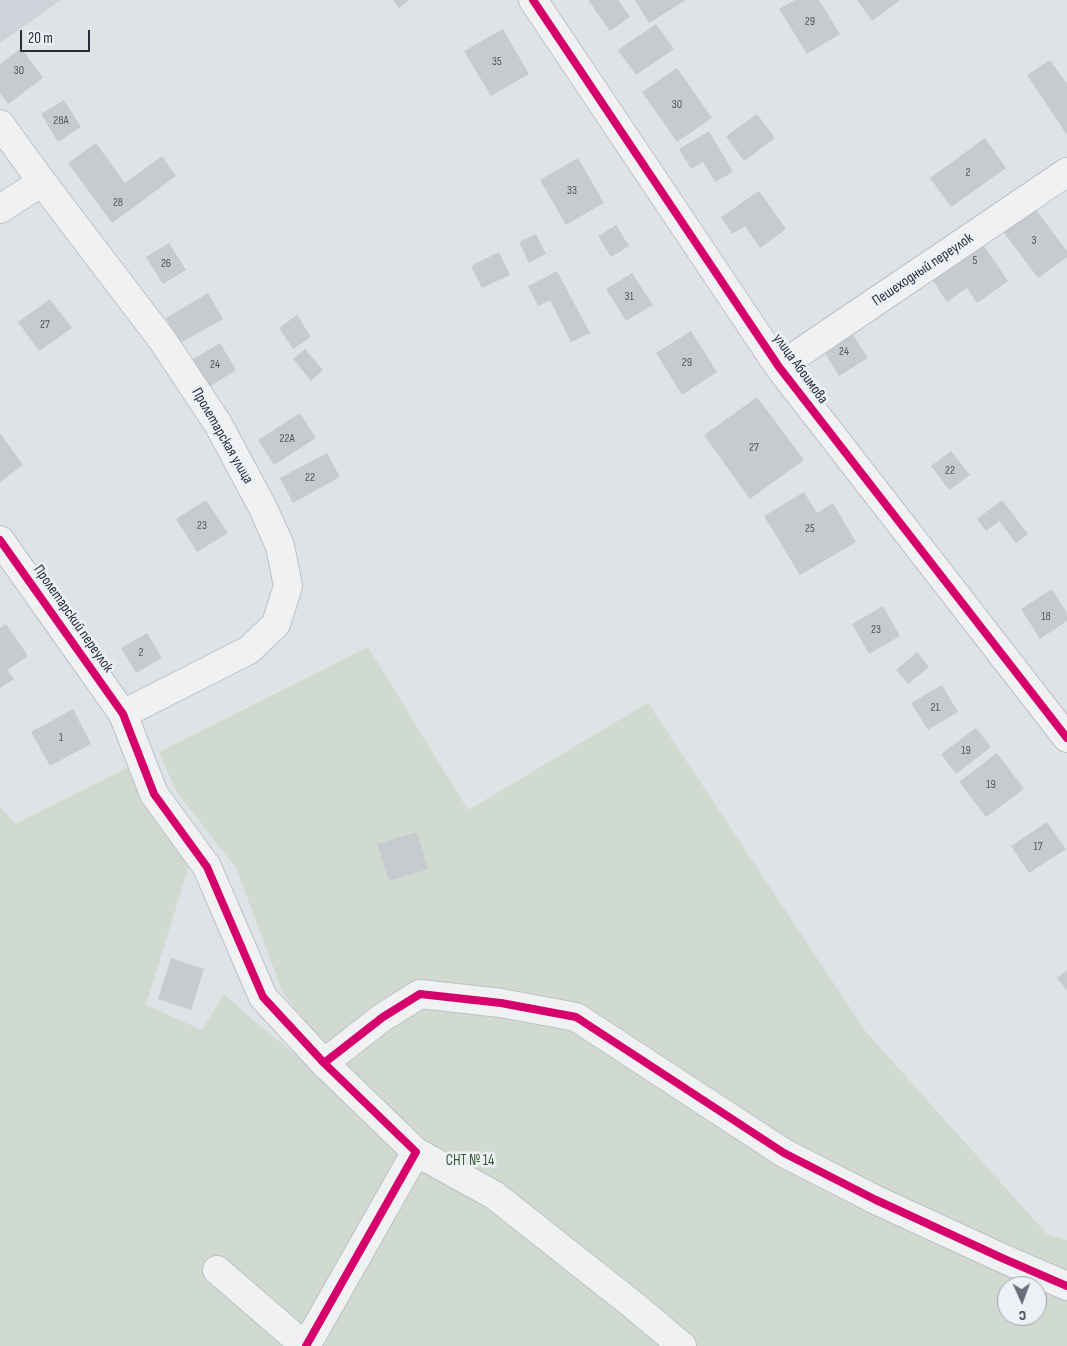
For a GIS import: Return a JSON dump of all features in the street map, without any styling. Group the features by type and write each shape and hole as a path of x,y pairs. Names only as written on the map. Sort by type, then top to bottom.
{"street":[{"name":"улица Абоимова","path":"533,0 779,367 1067,738"},
{"name":"Пролетарская улица","path":"0,124 163,341 218,424 263,508 280,546 288,586 276,624 249,650 123,714"},
{"name":"Пешеходный переулок","path":"779,367 1067,172"},
{"path":"0,209 42,182"},
{"name":"Пролетарский переулок","path":"0,540 123,714 154,794 207,867 263,997 324,1063 416,1152 494,1195 682,1346"},
{"path":"324,1063 384,1017 420,994 501,1003 576,1017 784,1153 876,1200 1067,1286"},
{"path":"217,1270 305,1346 416,1152"}],"shaded area":[{"path":"0,0 61,0 0,43"}],"green space":[{"name":"СНТ № 14","path":"368,647 468,810 648,703 866,1032 1047,1234 1067,1240 1067,1346 0,1346 0,806 15,824 131,766 191,859 146,1005 202,1030 224,994 310,1066 323,1045 283,993 236,868 176,791 159,752"}],"building":[{"path":"393,0 409,0 399,8"},
{"path":"588,0 618,0 630,17 610,31"},
{"path":"635,0 686,0 649,23"},
{"path":"795,0 819,0 840,34 807,54 779,9"},
{"path":"857,0 900,0 872,21"},
{"path":"656,24 674,49 636,75 618,50"},
{"path":"503,29 529,74 491,96 464,51"},
{"path":"21,48 43,78 8,104 0,93 0,64"},
{"path":"1050,60 1067,84 1067,135 1027,75"},
{"path":"677,68 712,118 677,142 642,92"},
{"path":"64,100 81,127 58,142 41,114"},
{"path":"757,114 775,138 744,161 726,136"},
{"path":"709,131 733,172 715,182 703,162 691,169 679,149"},
{"path":"985,138 1006,168 951,207 930,178"},
{"path":"96,143 125,183 162,156 176,176 112,223 68,163"},
{"path":"578,158 604,203 566,225 540,180"},
{"path":"759,191 786,229 760,248 745,226 732,234 721,217"},
{"path":"1033,206 1067,251 1067,257 1038,278 1002,230"},
{"path":"616,225 629,246 611,257 598,236"},
{"path":"536,234 546,254 529,263 519,242"},
{"path":"169,243 186,270 163,284 146,257"},
{"path":"982,243 1008,281 977,303 967,288 947,302 931,278"},
{"path":"499,252 510,275 482,288 471,266"},
{"path":"557,271 590,333 571,342 550,300 538,306 528,286"},
{"path":"632,273 653,305 626,321 606,289"},
{"path":"208,293 223,319 180,343 166,318"},
{"path":"50,299 72,328 39,351 18,322"},
{"path":"297,315 311,337 293,349 279,328"},
{"path":"849,329 868,358 839,376 821,347"},
{"path":"691,331 717,372 682,395 656,353"},
{"path":"220,343 236,370 209,387 193,359"},
{"path":"305,349 323,370 311,381 293,359"},
{"path":"757,397 804,460 750,499 704,435"},
{"path":"300,413 316,438 274,465 258,440"},
{"path":"0,433 23,465 0,482"},
{"path":"951,451 970,475 949,490 931,466"},
{"path":"327,453 340,477 293,503 280,478"},
{"path":"804,492 817,513 833,503 856,542 800,575 764,516"},
{"path":"206,500 228,533 197,552 176,519"},
{"path":"1002,500 1028,534 1016,543 999,521 986,531 977,519"},
{"path":"1052,589 1067,613 1067,621 1040,639 1021,609"},
{"path":"883,606 900,636 869,654 852,624"},
{"path":"6,624 28,656 7,670 14,679 0,688 0,628"},
{"path":"147,633 162,658 136,673 121,648"},
{"path":"917,652 929,667 908,684 896,670"},
{"path":"942,685 958,712 928,730 911,703"},
{"path":"73,709 91,744 50,766 31,732"},
{"path":"976,728 991,747 956,774 941,754"},
{"path":"997,753 1024,789 986,817 959,782"},
{"path":"1047,822 1066,849 1029,873 1011,846"},
{"path":"417,832 428,869 389,881 377,844"},
{"path":"171,958 204,969 191,1010 158,999"},
{"path":"1067,970 1067,991 1057,978"}],"cycle path":[{"path":"533,0 779,367 1067,738"},
{"path":"0,540 123,714 154,794 207,867 263,997 324,1063 416,1152 306,1346"},
{"path":"324,1063 383,1017 420,994 501,1003 576,1017 784,1153 876,1200 1067,1286"}]}
